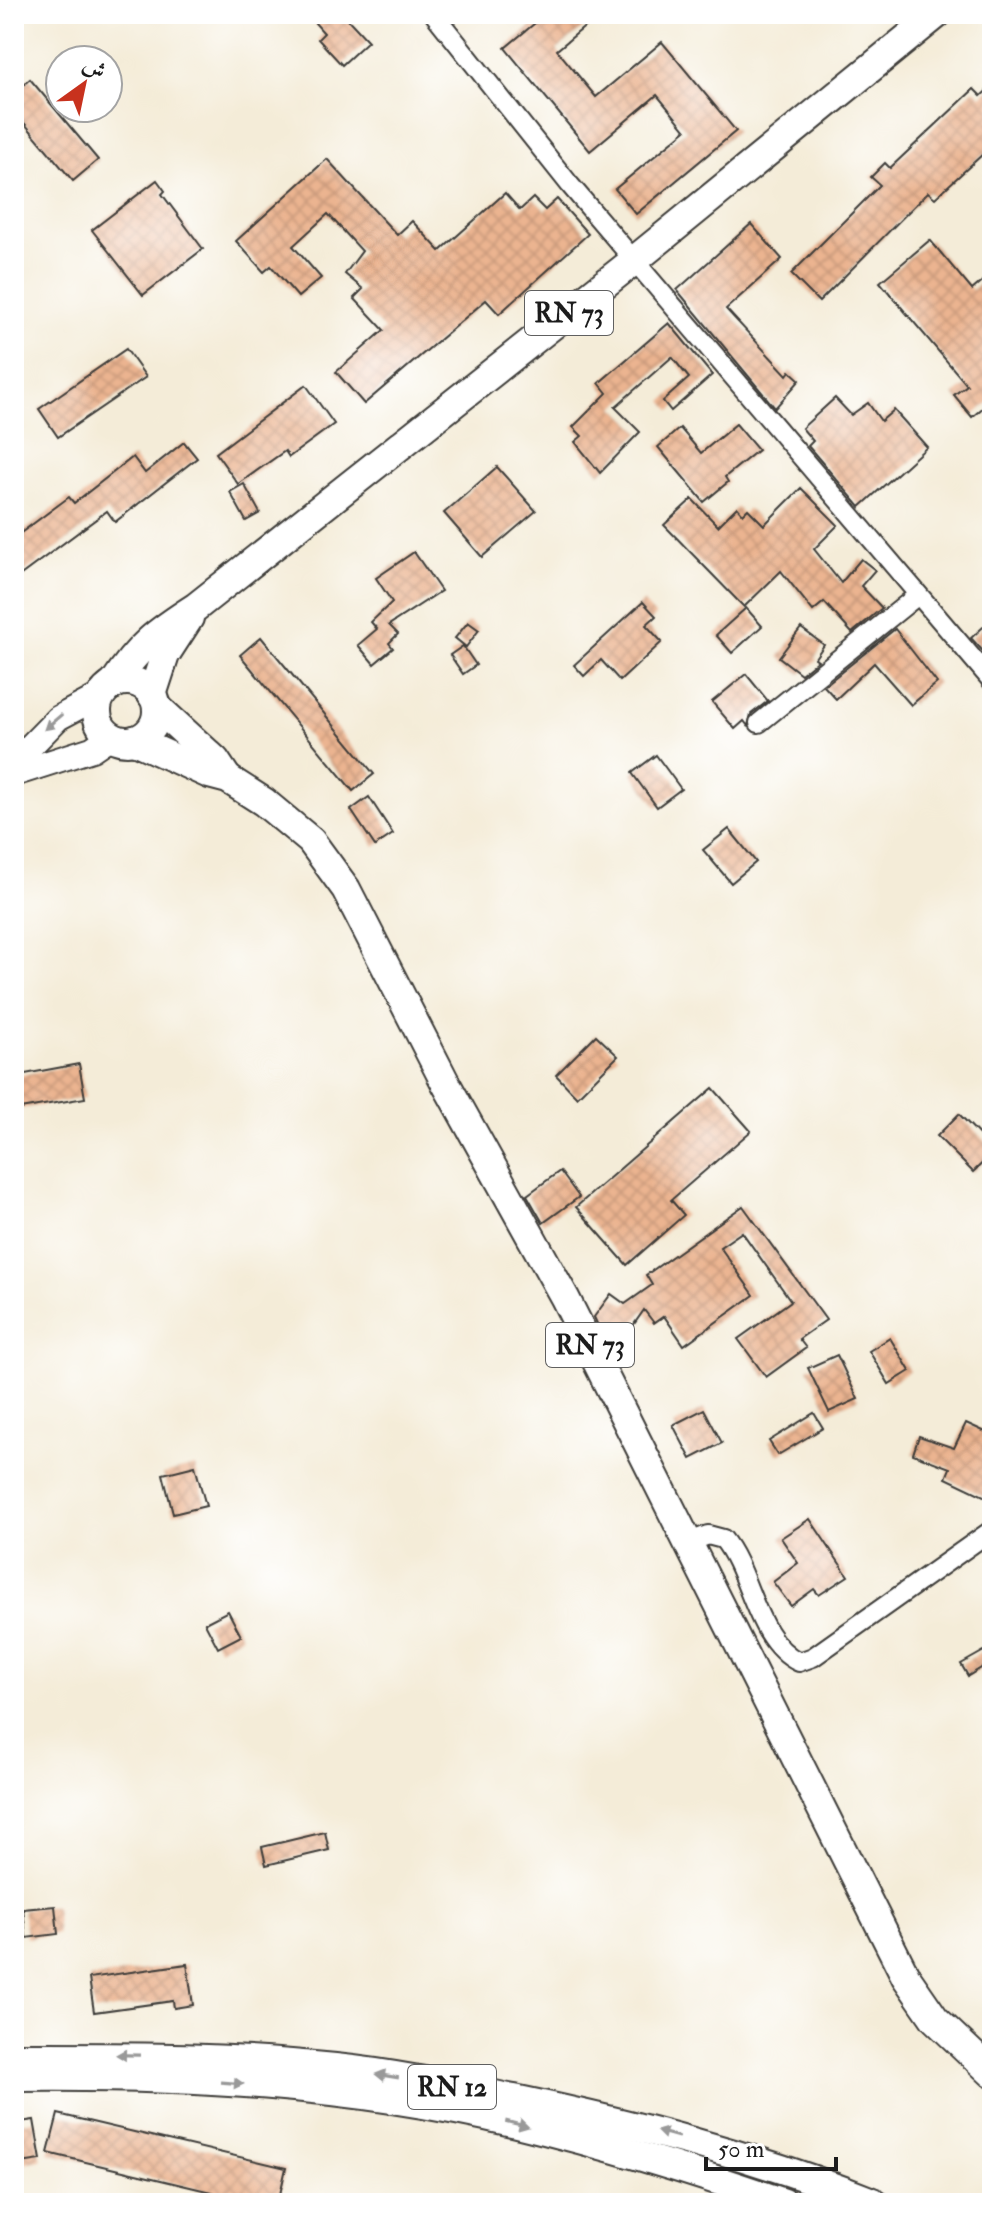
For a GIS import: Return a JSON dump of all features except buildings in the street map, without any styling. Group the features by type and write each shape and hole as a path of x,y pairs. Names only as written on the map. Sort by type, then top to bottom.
{"main road":[{"name":"RN 73","path":"108,690 135,652 162,628 196,607 636,259 937,14"},
{"name":"RN 73","path":"196,607 165,655 155,701 215,760 228,779"},
{"path":"14,763 58,718 108,690 134,682 155,701 151,728 14,774"},
{"path":"108,690 98,716 123,738"},
{"name":"RN 73","path":"123,738 228,779 293,824 346,889 458,1107 565,1298 895,1954 935,2019 992,2073"},
{"name":"RN 12","path":"14,2057 125,2055 262,2061 337,2068 435,2083 634,2125 721,2148 875,2203"},
{"name":"RN 12","path":"14,2077 236,2084 439,2108 515,2123 661,2161 784,2203"}],"street":[{"path":"434,14 570,185 992,681"},
{"path":"759,723 918,595"},
{"path":"690,1542 708,1535 723,1539 771,1633 786,1654 799,1662 813,1657 992,1530"}]}
